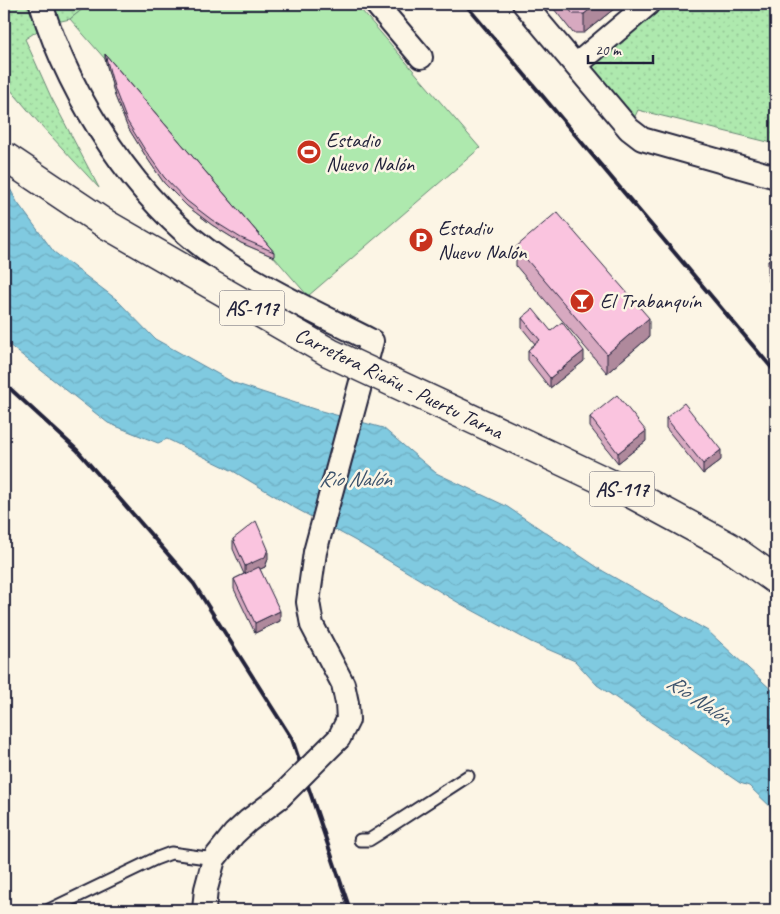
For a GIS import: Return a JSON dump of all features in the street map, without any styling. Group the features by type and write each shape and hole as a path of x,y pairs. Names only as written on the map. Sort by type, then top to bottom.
{"main road":[{"name":"Carretera Riañu - Puertu Tarna","path":"4,156 104,223 330,353 638,498 728,546 776,580"}],"street":[{"path":"41,4 73,84 110,145 151,198 187,234 220,259 254,281 372,341 315,552 308,602 312,625 342,684 348,720 339,738 280,797 241,828 214,859 206,889 204,910"},
{"path":"376,4 421,57"},
{"path":"524,4 629,129 642,138 776,177"},
{"path":"576,65 648,4"}],"lane":[{"path":"360,840 368,840 377,836 468,776"},
{"path":"49,910 171,853 214,859"}],"green space":[{"path":"4,4 89,4 70,19 48,24 25,39 51,97 99,188 4,82"},
{"name":"Estadio Nuevo Nalón","path":"89,4 356,4 480,148 308,296 274,257 241,243 212,225 187,206 164,183 127,126 115,96 105,59 70,19"},
{"path":"648,4 776,4 776,144 638,110 629,129 576,65"}],"water":[{"name":"Río Nalón","path":"4,177 17,202 54,252 116,299 155,339 234,383 314,409 383,428 436,473 506,506 603,571 708,631 776,694 776,812 749,786 740,783 597,685 575,661 531,642 459,603 233,471 167,439 158,443 108,423 4,341"}],"building":[{"path":"565,4 597,4 584,14 573,14"},
{"path":"105,54 274,252 241,238 212,220 187,201 164,177 127,121 115,90"},
{"name":"El Trabanquín","path":"557,212 649,318 607,354 516,247"},
{"path":"776,254 776,271 768,261"},
{"path":"533,309 551,331 562,322 584,351 550,378 528,350 540,340 522,318"},
{"path":"617,395 646,431 618,453 590,417"},
{"path":"684,403 721,450 703,464 666,418"},
{"path":"256,521 268,549 265,557 245,566 233,539"},
{"path":"259,567 280,611 255,623 234,579"}],"railway":[{"path":"465,4 776,373"},
{"path":"4,383 77,450 194,584 292,739 350,910"}],"place":[{"name":"Estadio Nuevo Nalón","path":"309,152"},
{"name":"Estadiu Nuevu Nalón","path":"421,240"},
{"name":"El Trabanquín","path":"582,301"}]}
